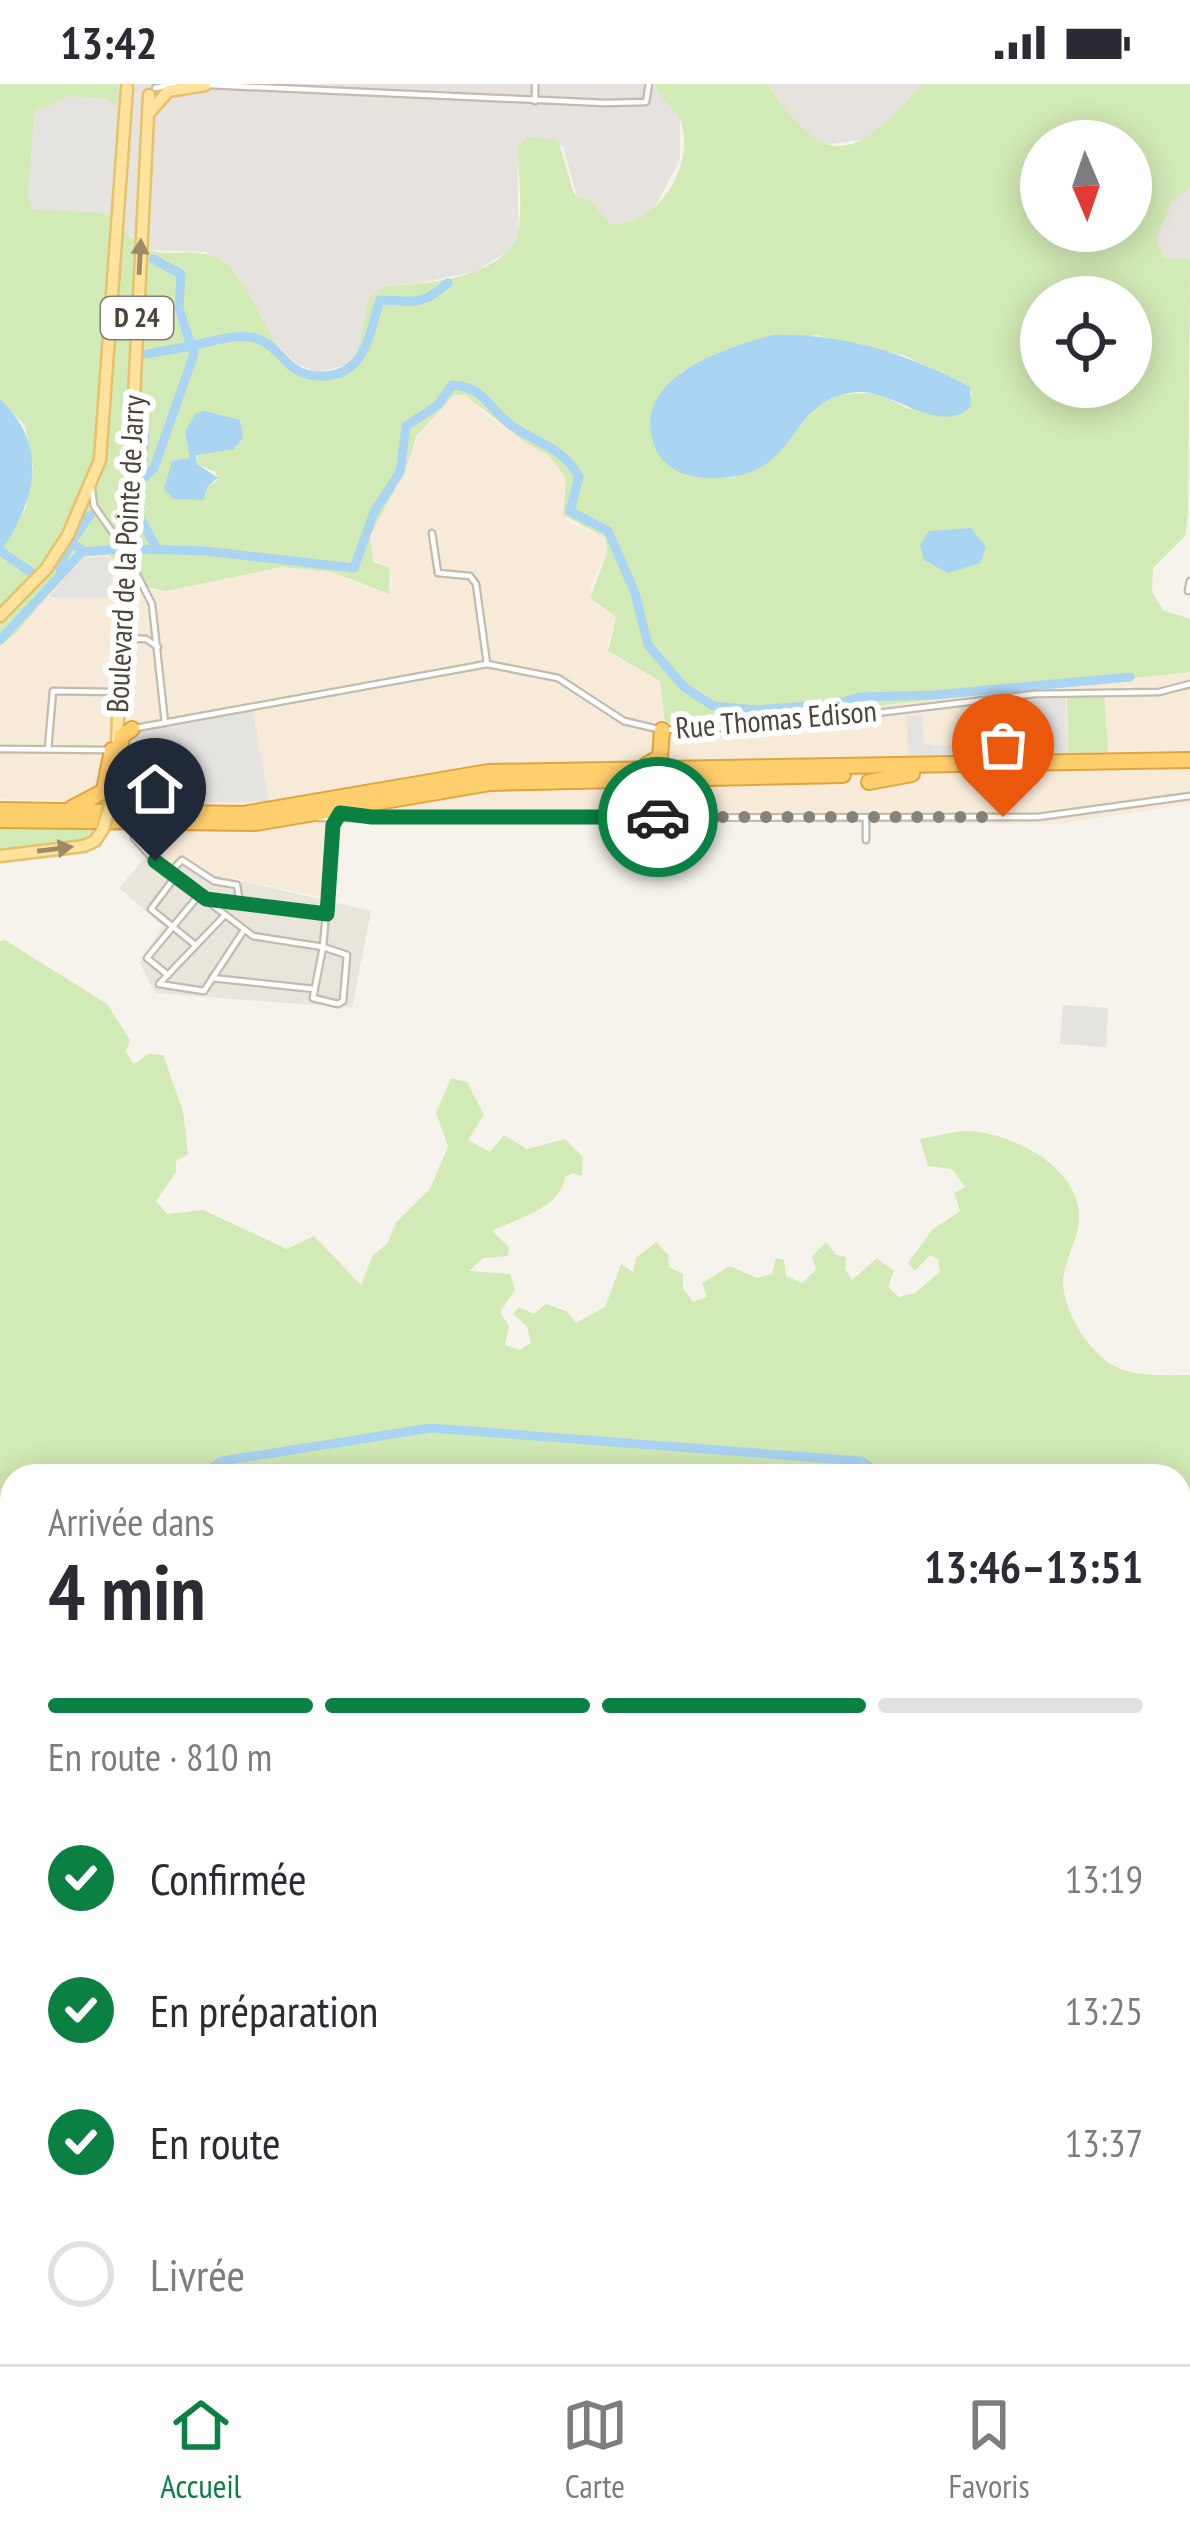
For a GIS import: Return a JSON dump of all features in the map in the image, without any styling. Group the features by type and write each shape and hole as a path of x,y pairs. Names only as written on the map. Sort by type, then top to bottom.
{"highway":[{"path":"132,729 122,736 121,784 135,802 158,813"},
{"path":"662,736 671,755 685,763 746,767 836,782"},
{"path":"1,813 243,814 443,777 653,764 660,757 662,736"},
{"path":"1,813 87,803 107,785 112,750"},
{"path":"870,757 946,765"},
{"path":"766,772 826,759"},
{"path":"1,813 256,823 468,785 1190,760"},
{"path":"569,770 746,767"},
{"path":"766,772 1190,770"},
{"path":"869,782 912,774"}],"main road":[{"path":"146,139 150,112 160,96 176,88 205,85"},
{"path":"127,86 139,96 153,89"},
{"name":"Boulevard de la Pointe de Jarry","path":"0,616 46,569 68,536 96,473 103,444 127,86"},
{"name":"Boulevard de la Pointe de Jarry","path":"0,856 95,841 111,803 124,652 146,139 153,89"},
{"path":"120,160 132,146 140,149 145,162"},
{"path":"110,337 118,357 129,356 136,339"},
{"path":"108,377 114,364 124,363 134,382"},
{"path":"124,652 139,638"}],"street":[{"path":"153,89 174,84"},
{"path":"191,84 646,102 649,84"},
{"path":"535,101 536,84"},
{"name":"Boulevard de la Pointe de Jarry","path":"96,473 92,502 121,541 126,561"},
{"path":"431,533 438,573 470,576 476,584 488,664"},
{"path":"126,561 152,604 165,723"},
{"path":"1188,591 1190,581"},
{"path":"122,632 158,646"},
{"name":"Boulevard de la Pointe de Jarry","path":"112,750 122,632"},
{"name":"Rue Thomas Edison","path":"132,729 488,664 558,678 624,721 662,736 748,728 790,718 827,718 1035,694 1159,692 1190,684"},
{"path":"48,749 53,691 119,693"},
{"path":"0,749 112,750"},
{"path":"194,823 235,828 372,817 1069,815 1190,796"},
{"path":"866,818 866,840"},
{"path":"134,838 244,930 266,941 323,947 346,952 343,1001 315,1001 314,989 323,947 335,819"},
{"path":"196,945 151,909 182,860 214,881 237,885 240,904"},
{"path":"202,897 327,914"},
{"path":"168,975 147,958 202,897"},
{"path":"225,914 159,984 204,991 244,930"},
{"path":"212,978 314,989"}],"shaded area":[{"path":"118,84 652,84 680,117 680,160 652,212 624,225 610,224 591,201 577,197 563,146 518,148 518,232 510,250 476,271 390,285 351,364 319,372 298,365 268,336 238,276 206,252 148,250 105,213"},
{"path":"768,84 922,84 866,139 824,145 803,134"},
{"path":"69,96 106,98 116,108 105,213 32,209 28,195 34,112"},
{"path":"1190,188 1190,259 1170,261 1159,254 1156,237 1173,199"},
{"path":"454,395 471,396 484,413 547,454 566,478 562,508 568,522 606,538 607,553 590,587 595,604 616,617 607,646 613,655 660,681 666,723 756,719 1190,672 1190,804 1058,824 336,819 332,899 212,874 181,855 169,868 98,802 0,799 0,646 83,553 108,552 138,585 150,590 166,591 282,567 332,572 377,591 393,588 390,569 371,557 370,536 406,469 422,426"},
{"path":"111,557 112,597 49,597 81,558"},
{"path":"1065,697 1067,753 1006,755 1006,743 1033,742 1033,714 1013,710 1013,702"},
{"path":"253,711 269,801 151,804 130,790 127,735"},
{"path":"923,715 924,743 936,746 991,741 991,723 997,723 998,755 908,757 907,716"},
{"path":"181,855 212,874 371,911 352,1008 155,993 140,963 163,926 119,888 145,858"},
{"path":"1063,1005 1108,1008 1106,1047 1060,1044"}],"green space":[{"path":"0,84 118,84 116,108 106,98 32,209 99,212 149,250 204,254 222,261 237,276 287,356 303,369 324,372 351,364 370,300 378,291 461,276 504,255 518,231 518,148 527,137 558,140 573,191 591,201 610,224 627,223 657,205 677,175 684,139 679,117 654,84 768,84 808,133 826,144 843,146 879,128 922,84 1190,84 1190,188 1173,200 1156,238 1164,258 1190,259 1188,515 1185,536 1153,568 1152,592 1163,610 1190,619 1190,672 756,719 665,723 660,681 608,651 616,617 590,598 607,553 606,538 563,515 566,478 547,454 465,395 454,395 417,435 406,469 370,536 373,562 390,568 389,594 332,572 282,567 166,591 132,579 108,553 81,556 0,646 0,553 26,508 33,466 25,426 0,399","holes":["816,335 905,356 969,386 972,395 909,409 875,392 839,395 820,404 797,429 734,478 704,478 662,391 683,371","185,432 239,447 198,452 197,464 215,472 218,480 208,486 203,499 173,499 184,461 191,458"]},
{"path":"1104,693 1108,752 1068,753 1067,696"},
{"path":"0,823 101,824 87,840 0,852"},
{"path":"0,941 107,1004 130,1040 126,1051 133,1064 149,1054 163,1055 183,1111 188,1154 176,1161 176,1172 156,1201 167,1214 203,1210 287,1249 314,1236 361,1285 373,1255 387,1244 396,1223 430,1189 448,1146 436,1113 451,1078 467,1082 484,1115 468,1140 490,1152 504,1135 527,1149 565,1139 583,1157 582,1176 565,1177 556,1197 547,1204 492,1231 509,1247 508,1256 483,1258 469,1271 510,1274 515,1290 500,1312 509,1326 505,1345 519,1350 531,1343 527,1326 513,1314 519,1307 534,1314 546,1304 566,1311 576,1323 605,1307 621,1264 633,1272 636,1258 656,1242 668,1255 669,1267 683,1274 683,1288 693,1302 707,1297 702,1283 730,1266 757,1278 772,1274 776,1258 784,1260 786,1276 802,1283 816,1270 812,1257 826,1242 836,1255 846,1257 845,1269 852,1280 877,1258 894,1271 888,1287 899,1297 915,1293 940,1272 938,1259 930,1255 915,1271 908,1263 932,1230 960,1211 954,1193 965,1187 952,1169 928,1166 920,1139 966,1131 1023,1146 1057,1169 1077,1201 1078,1228 1063,1283 1073,1319 1088,1343 1106,1361 1124,1370 1190,1375 1190,1464 0,1464"}],"water":[{"path":"772,335 850,342 899,356 970,387 971,406 946,417 859,392 835,397 817,408 761,467 738,476 707,478 670,466 655,447 650,423 655,402 667,385 707,358"},
{"path":"0,399 27,437 32,476 21,515 0,553"},
{"path":"204,411 240,420 243,438 234,449 196,455 197,464 218,478 208,486 203,500 173,499 164,489 172,461 190,458 185,432 195,414"},
{"path":"971,528 986,547 980,563 948,573 924,560 920,545 929,531"}],"waterway":[{"path":"153,259 181,274 179,308 191,346 250,337 268,345 295,369 319,376 337,374 357,360 380,300 422,299 448,283"},
{"path":"140,482 154,468 194,354 191,346 147,354"},
{"path":"133,549 206,551 354,568 374,512 400,472 406,426 438,405 452,385 479,394 512,426 558,452 573,467 579,477 570,511 608,531 635,593 648,645 684,687 713,706 756,710 836,704 860,697 1130,677"},
{"path":"145,430 139,516 157,549"},
{"path":"84,551 71,543 90,515"},
{"path":"61,572 59,565 71,543"},
{"path":"0,640 82,552 120,549"},
{"path":"2,552 36,576"},
{"path":"217,1464 431,1428 865,1464"}],"way so far":[{"path":"658,817 1003,817"}],"route":[{"path":"155,861 206,899 327,914 333,825 340,813 658,817"}]}
